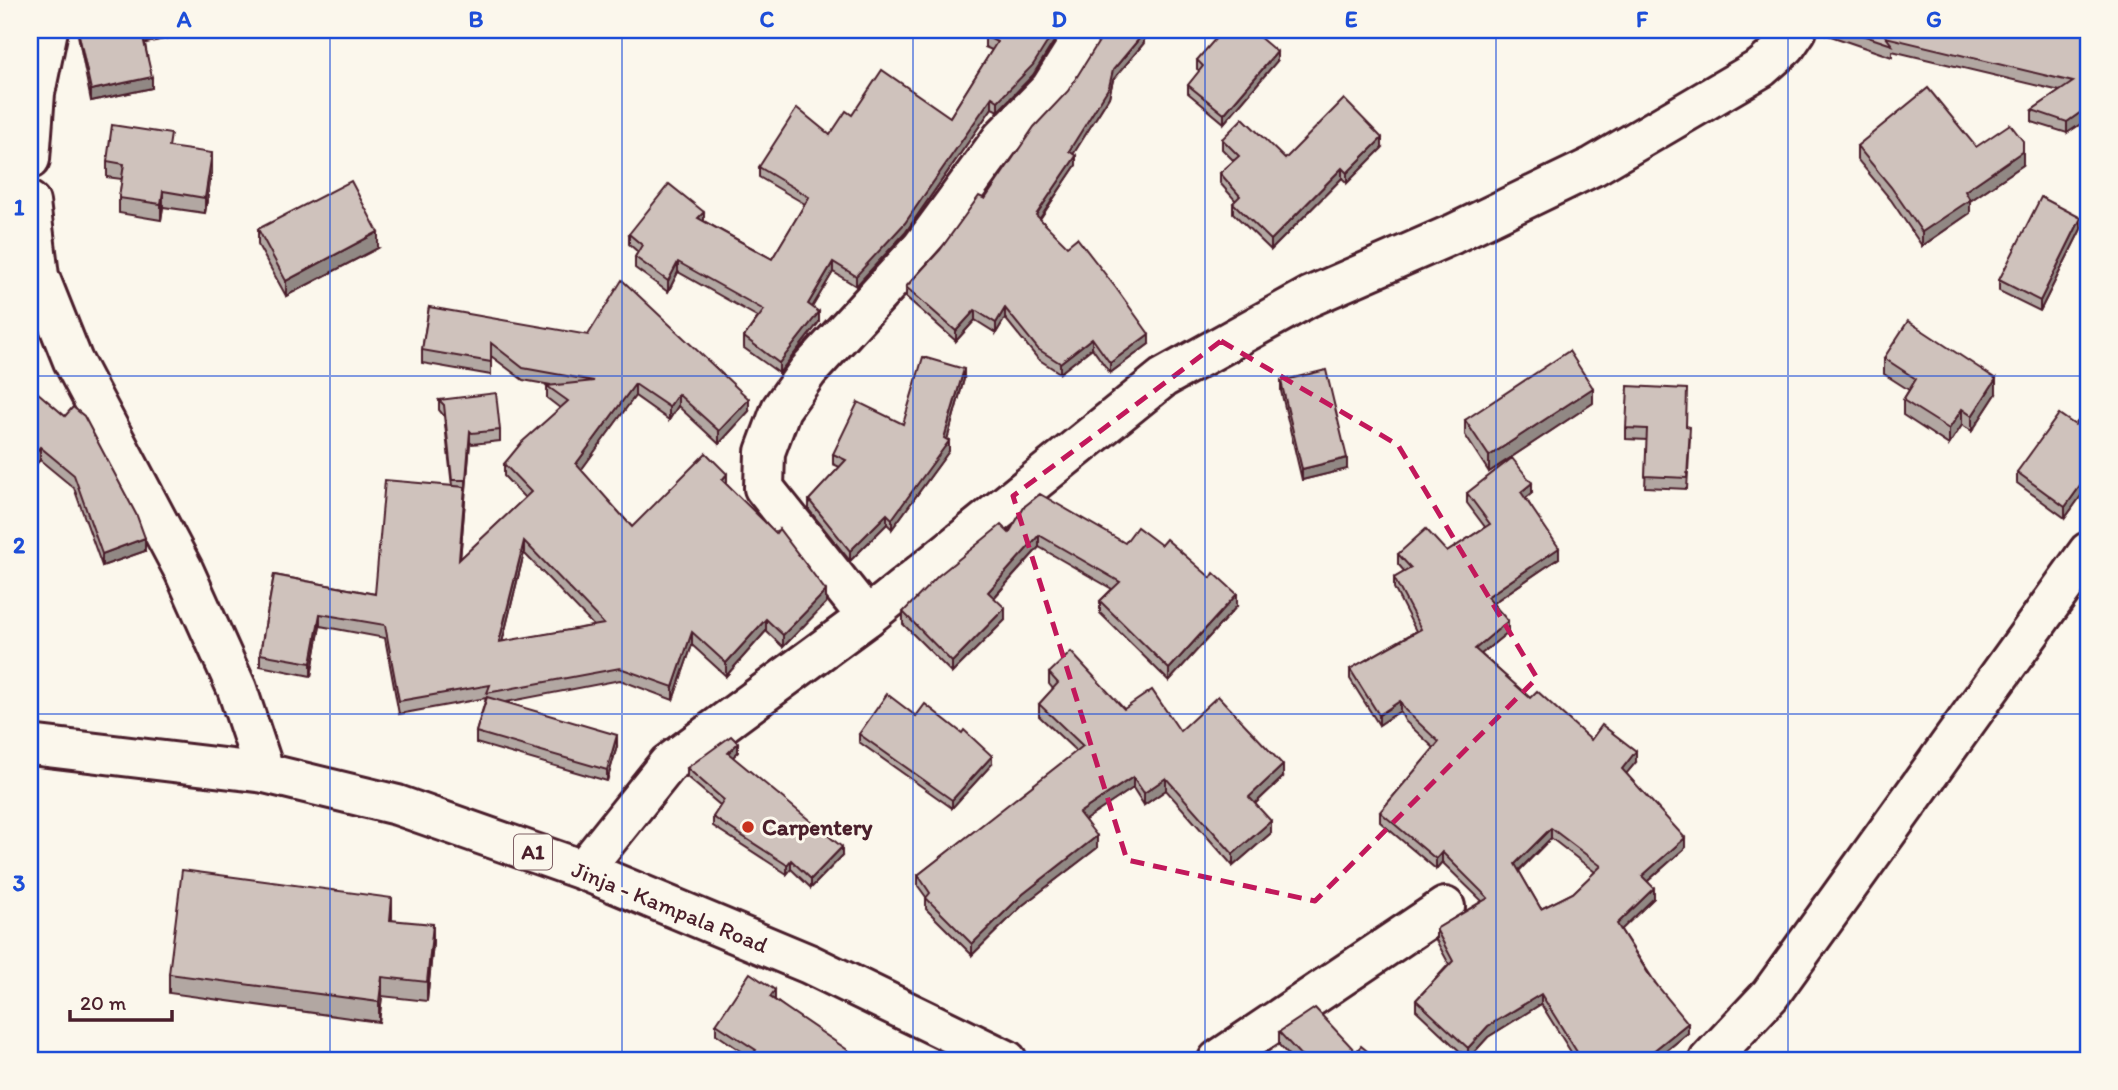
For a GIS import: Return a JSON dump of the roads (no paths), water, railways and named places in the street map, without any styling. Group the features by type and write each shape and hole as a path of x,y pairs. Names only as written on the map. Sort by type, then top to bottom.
{"main road":[{"path":"30,159 35,93 48,30"},
{"path":"867,617 764,488 765,452 781,409 808,371 922,247 1002,138 1050,89 1087,30"},
{"path":"583,870 668,764 867,617 1163,377 1309,297 1453,234 1594,166 1761,68 1786,46 1797,30"},
{"path":"30,202 39,276 73,361 184,571 237,689 265,773"},
{"path":"1709,1060 1770,995 2088,552"},
{"name":"Jinja - Kampala Road","path":"30,745 265,773 397,805 583,870 808,964 1007,1060"},
{"path":"1218,1060 1445,907"}],"place":[{"name":"Carpentery","path":"748,827"}]}
